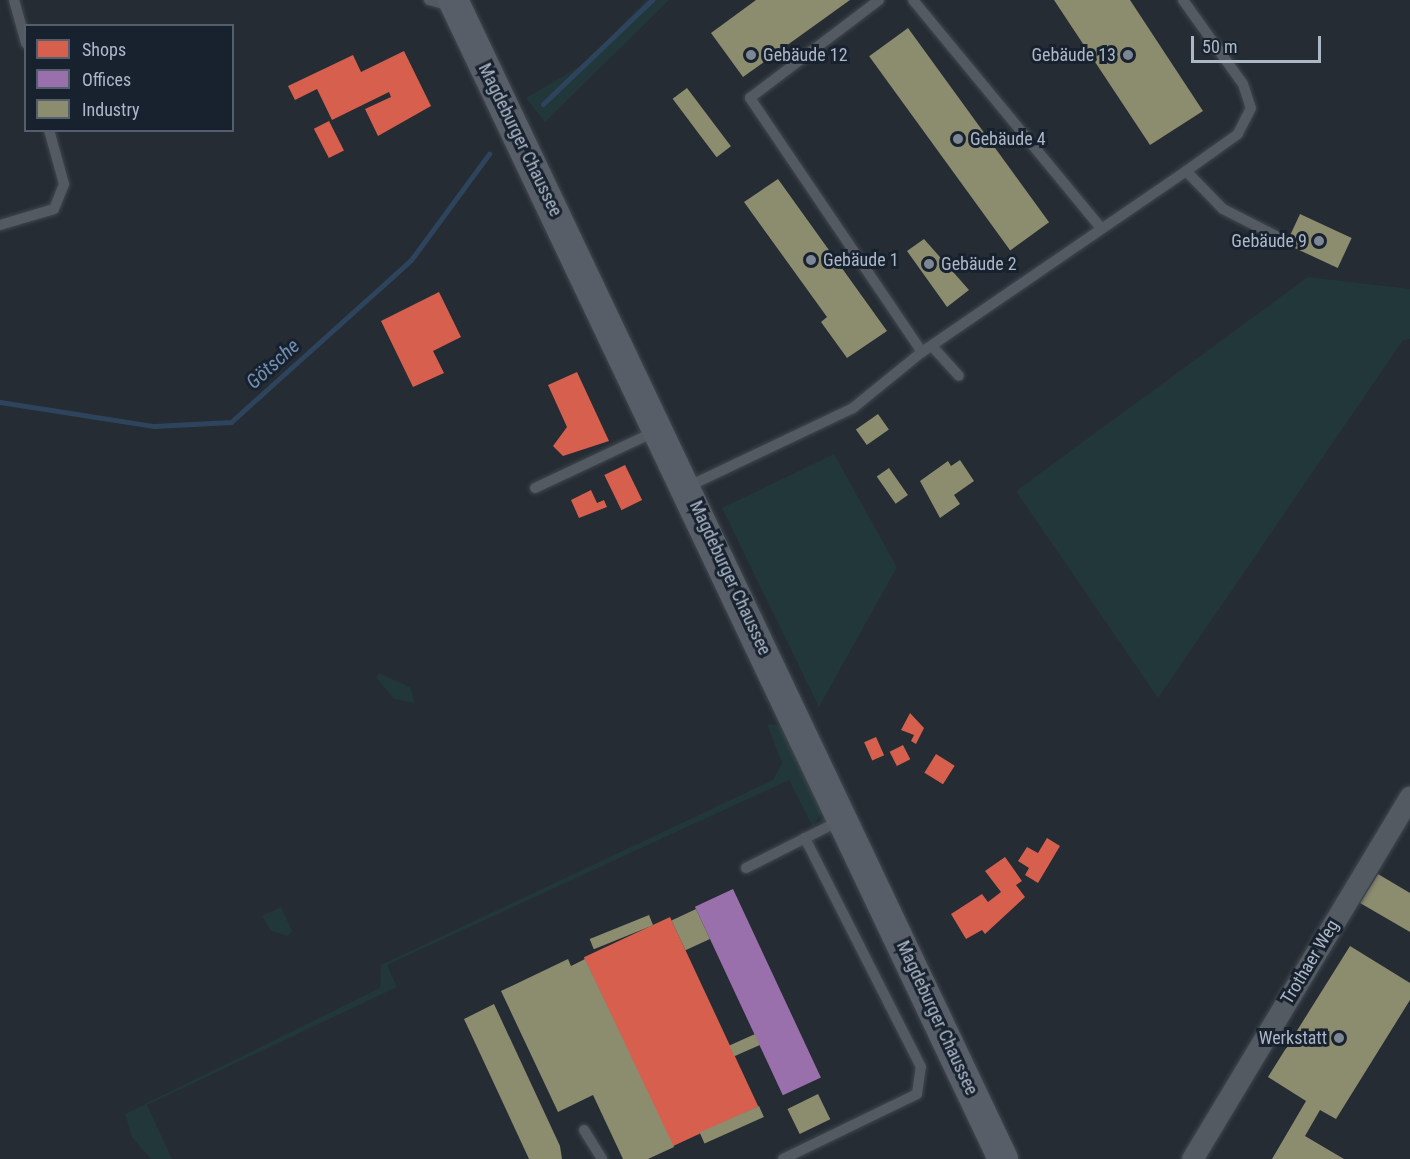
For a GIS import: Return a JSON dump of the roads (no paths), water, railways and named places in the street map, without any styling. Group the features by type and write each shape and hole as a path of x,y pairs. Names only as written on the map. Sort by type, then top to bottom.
{"main road":[{"name":"Magdeburger Chaussee","path":"446,2 687,487 1003,1159"}],"street":[{"name":"Trothaer Weg","path":"1192,1159 1410,796"}],"lane":[{"path":"14,0 24,36"},
{"path":"879,0 750,98 927,349 959,376"},
{"path":"913,0 1101,228"},
{"path":"687,487 853,408 927,349 1238,134 1251,108 1243,84 1183,0"},
{"path":"0,225 54,209 64,184 50,132"},
{"path":"1186,171 1223,209 1276,236"},
{"path":"536,488 659,429"},
{"path":"746,867 844,818"},
{"path":"783,1159 917,1094 921,1067 805,838"},
{"path":"584,1130 602,1159"}],"waterway":[{"name":"Götsche","path":"543,104 652,0"},
{"name":"Götsche","path":"0,402 154,426 231,422 411,260 489,154"}],"place":[{"name":"Gebäude 12","path":"751,55"},
{"name":"Gebäude 13","path":"1128,55"},
{"name":"Gebäude 4","path":"958,139"},
{"name":"Gebäude 9","path":"1319,241"},
{"name":"Gebäude 1","path":"811,260"},
{"name":"Gebäude 2","path":"929,264"},
{"name":"Werkstatt","path":"1339,1038"}]}
